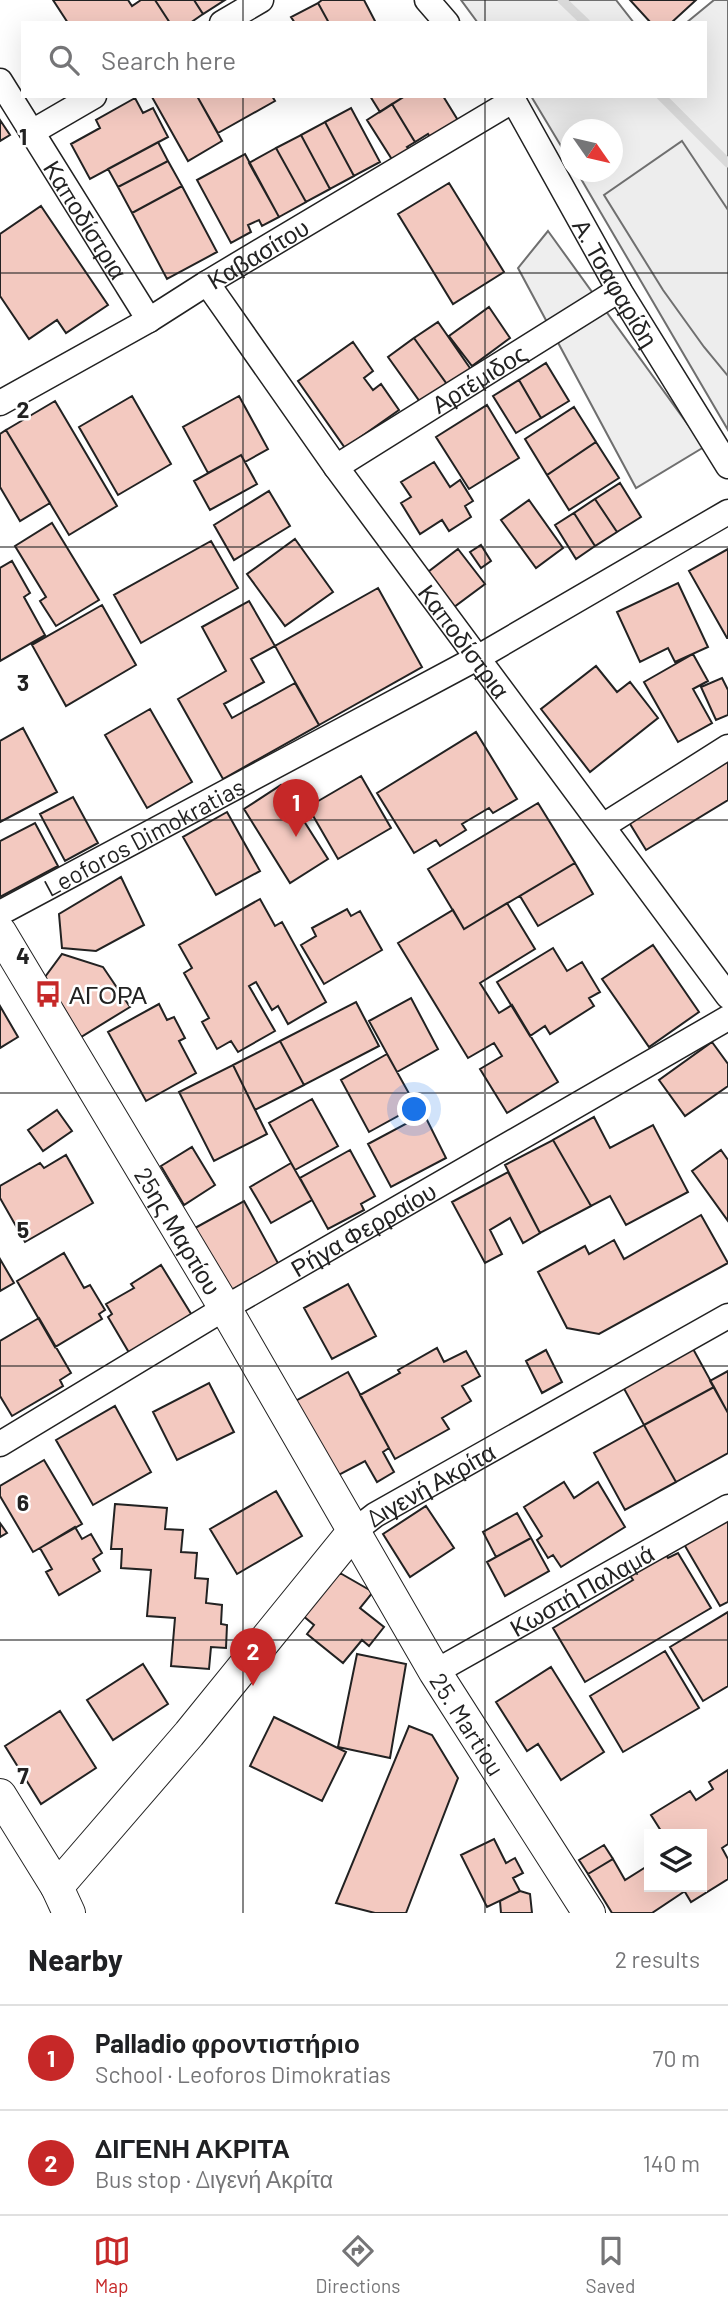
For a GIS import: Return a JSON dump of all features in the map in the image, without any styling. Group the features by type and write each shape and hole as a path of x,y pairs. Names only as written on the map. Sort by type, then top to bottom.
{"street":[{"path":"225,21 261,0"},
{"path":"427,0 445,21"},
{"name":"Καποδίστρια","path":"0,81 149,320"},
{"path":"32,132 91,98"},
{"name":"Καβασίτου","path":"0,403 149,320 512,98"},
{"name":"Α. Τσαφαρίδη","path":"512,98 620,290 728,466"},
{"name":"Καποδίστρια","path":"207,283 337,467 728,996"},
{"name":"Αρτέμιδος","path":"337,467 620,290"},
{"name":"Leoforos Dimokratias","path":"0,914 477,657 728,512"},
{"path":"603,826 728,747"},
{"name":"25ης Μαρτίου","path":"0,932 225,1308 353,1532"},
{"name":"Ρήγα Φερραίου","path":"0,1444 225,1308 728,1018"},
{"name":"Διγενή Ακρίτα","path":"63,1900 189,1734 353,1532 375,1515 728,1316"},
{"name":"Κωστή Παλαμά","path":"435,1672 728,1507"},
{"name":"25. Martiou","path":"353,1532 435,1672 589,1913"},
{"path":"0,1795 63,1900"}],"shaded area":[{"path":"461,0 616,0 632,21 477,21"},
{"path":"714,0 728,0 728,430 583,182 623,182 623,119 560,119 560,144 532,98 707,98 707,21 688,21"},
{"path":"682,141 728,210 728,376 663,290 604,195"},
{"path":"548,231 704,447 636,488 518,268"}],"building":[{"path":"53,0 128,0 132,6 141,0 155,0 169,21 67,21"},
{"path":"155,0 194,0 203,14 193,21 169,21"},
{"path":"194,0 225,0 203,14"},
{"path":"322,0 364,0 375,21 328,21 318,3"},
{"path":"630,0 696,0 673,21 649,21"},
{"path":"318,3 328,21 294,21 291,17"},
{"path":"135,98 143,113 153,108 168,137 90,179 71,144 100,128 96,120"},
{"path":"153,98 198,98 222,141 188,161"},
{"path":"198,98 273,98 275,101 218,133"},
{"path":"371,98 402,98 380,112"},
{"path":"402,98 444,98 459,122 431,139 428,134 415,142 392,104"},
{"path":"392,104 415,142 407,147 410,150 393,161 367,120"},
{"path":"351,108 380,162 354,176 325,122"},
{"path":"0,120 10,135 0,141"},
{"path":"325,122 354,176 330,189 301,135"},
{"path":"301,135 330,189 306,202 276,148"},
{"path":"158,142 168,161 118,187 108,169"},
{"path":"276,148 306,202 279,217 249,163"},
{"path":"245,154 279,217 262,226 259,220 248,225 251,232 231,243 197,180"},
{"path":"168,161 182,186 132,213 118,187"},
{"path":"449,183 504,272 453,304 398,214"},
{"path":"182,186 217,252 167,279 132,213"},
{"path":"41,206 108,305 66,333 57,320 29,339 0,296 0,234"},
{"path":"489,307 510,338 472,366 449,336"},
{"path":"438,322 472,371 449,387 414,338"},
{"path":"414,338 449,387 423,406 388,357"},
{"path":"353,342 373,371 364,378 373,390 381,384 399,410 345,448 298,381"},
{"path":"546,363 569,401 541,418 519,380"},
{"path":"519,380 541,418 516,433 493,396"},
{"path":"132,396 171,464 118,495 79,427"},
{"path":"239,396 268,449 245,462 241,455 208,473 183,427"},
{"path":"55,401 117,506 69,535 6,430"},
{"path":"487,405 519,458 469,489 436,437"},
{"path":"574,407 596,442 547,475 525,439"},
{"path":"6,430 50,503 20,521 0,487 0,434"},
{"path":"596,442 619,478 569,510 547,475"},
{"path":"241,455 257,484 210,510 194,481"},
{"path":"434,462 450,487 460,480 473,501 465,506 471,517 449,531 442,520 420,534 401,503 411,497 401,482"},
{"path":"620,483 641,517 617,532 595,499"},
{"path":"269,491 290,526 234,560 214,525"},
{"path":"595,499 617,532 595,546 574,513"},
{"path":"529,500 563,548 536,568 501,520"},
{"path":"574,513 595,546 576,559 555,525"},
{"path":"52,523 99,600 56,626 40,601 46,597 15,546"},
{"path":"295,539 333,592 285,626 247,574"},
{"path":"211,541 238,588 141,643 114,595"},
{"path":"481,545 491,561 481,568 470,552"},
{"path":"458,549 485,584 450,610 424,575"},
{"path":"728,549 728,638 727,638 689,571"},
{"path":"12,561 30,593 24,597 45,635 0,661 0,568"},
{"path":"678,583 708,647 675,662 668,648 640,662 617,612"},
{"path":"378,588 422,667 319,725 275,646"},
{"path":"249,601 275,646 251,659 264,682 224,704 232,718 295,683 319,725 223,779 178,699 226,671 202,627"},
{"path":"102,605 136,665 66,706 32,645"},
{"path":"693,654 708,681 693,689 712,723 678,742 644,682"},
{"path":"596,666 617,692 630,682 658,718 590,772 541,709"},
{"path":"722,678 728,690 728,715 716,720 701,687"},
{"path":"150,709 192,782 147,808 105,735"},
{"path":"23,728 57,792 0,822 0,741"},
{"path":"476,732 517,799 493,813 489,808 462,824 466,830 440,846 436,840 414,853 377,793"},
{"path":"728,757 728,800 646,850 627,819"},
{"path":"361,776 391,828 338,859 308,807"},
{"path":"281,785 328,859 290,883 244,809"},
{"path":"73,797 98,843 65,861 40,814"},
{"path":"538,803 575,863 464,929 428,869"},
{"path":"227,812 260,871 216,895 183,837"},
{"path":"35,823 58,866 0,897 0,841"},
{"path":"575,863 593,894 538,926 520,896"},
{"path":"121,877 144,925 96,951 62,948 59,914"},
{"path":"260,899 275,926 282,922 326,1002 288,1024 278,1006 272,1010 256,982 249,986 275,1031 238,1052 231,1041 217,1049 202,1022 209,1018 184,973 192,968 179,945"},
{"path":"507,903 535,949 480,983 499,1013 512,1005 558,1082 507,1113 480,1069 502,1056 494,1043 468,1058 398,943 453,910 464,929"},
{"path":"347,909 351,916 360,911 382,950 324,984 301,945 316,936 312,928"},
{"path":"653,945 699,1012 649,1047 602,979"},
{"path":"553,948 567,971 582,962 600,992 589,998 594,1006 550,1034 545,1026 530,1036 497,982"},
{"path":"62,954 103,967 130,1007 81,1037 45,977"},
{"path":"411,998 438,1049 397,1072 369,1021"},
{"path":"356,1002 379,1046 304,1085 280,1041"},
{"path":"159,1004 167,1020 174,1017 185,1038 179,1041 196,1073 146,1101 108,1032"},
{"path":"0,1006 18,1037 0,1048"},
{"path":"280,1041 304,1085 255,1110 233,1065"},
{"path":"712,1042 728,1064 728,1086 685,1116 659,1080"},
{"path":"387,1054 416,1106 369,1132 341,1080"},
{"path":"233,1065 267,1134 214,1161 179,1092"},
{"path":"312,1099 338,1146 295,1170 269,1123"},
{"path":"57,1110 72,1131 43,1151 28,1130"},
{"path":"424,1114 446,1158 391,1187 368,1144"},
{"path":"594,1117 610,1148 653,1125 688,1192 626,1225 610,1196 591,1206 553,1140"},
{"path":"553,1140 591,1206 540,1233 505,1165"},
{"path":"192,1147 215,1185 184,1205 161,1166"},
{"path":"350,1150 375,1196 361,1204 364,1210 328,1229 300,1178"},
{"path":"721,1150 728,1160 728,1221 692,1171"},
{"path":"66,1155 93,1203 25,1242 0,1198 0,1186 40,1163 44,1168"},
{"path":"291,1163 312,1200 271,1223 250,1187"},
{"path":"508,1172 540,1233 523,1243 510,1218 490,1230 502,1254 485,1263 452,1202"},
{"path":"244,1201 279,1265 230,1291 195,1228"},
{"path":"701,1215 728,1263 599,1334 567,1328 538,1272 585,1246 589,1254 614,1240 624,1259"},
{"path":"64,1253 84,1288 90,1285 105,1310 99,1314 102,1319 55,1347 17,1281"},
{"path":"0,1259 14,1283 0,1291"},
{"path":"161,1265 193,1317 131,1356 108,1317 112,1314 106,1304 134,1288 131,1284"},
{"path":"348,1284 376,1336 332,1359 304,1308"},
{"path":"39,1318 71,1373 60,1380 63,1386 12,1416 0,1396 0,1341"},
{"path":"692,1347 714,1387 644,1425 622,1385"},
{"path":"437,1348 444,1362 466,1351 480,1376 462,1386 471,1401 442,1418 449,1429 395,1459 360,1395"},
{"path":"546,1350 562,1382 542,1393 526,1361"},
{"path":"728,1371 728,1413 710,1381"},
{"path":"348,1372 389,1448 383,1452 394,1472 377,1482 365,1461 333,1478 292,1403"},
{"path":"209,1383 234,1432 177,1460 153,1412"},
{"path":"714,1387 728,1413 728,1453 676,1482 644,1425"},
{"path":"115,1406 151,1472 93,1505 56,1440"},
{"path":"644,1425 676,1482 625,1510 594,1453"},
{"path":"44,1460 82,1524 33,1552 0,1496 0,1486"},
{"path":"564,1482 574,1498 598,1482 625,1527 561,1567 553,1555 548,1558 537,1540 542,1536 524,1507"},
{"path":"276,1491 302,1536 237,1574 210,1529"},
{"path":"115,1504 167,1508 165,1529 183,1530 181,1552 197,1553 195,1578 208,1579 206,1603 222,1605 221,1624 227,1625 226,1648 211,1647 209,1669 171,1666 175,1618 147,1616 151,1570 121,1568 122,1549 111,1549"},
{"path":"426,1506 454,1548 410,1577 383,1534"},
{"path":"517,1513 531,1538 496,1557 483,1532"},
{"path":"728,1521 728,1602 720,1606 681,1539"},
{"path":"0,1523 7,1533 0,1537"},
{"path":"75,1527 82,1539 91,1534 102,1553 93,1559 100,1571 59,1595 46,1572 52,1569 40,1548"},
{"path":"531,1538 549,1571 505,1596 487,1562"},
{"path":"663,1550 668,1558 678,1553 711,1608 585,1682 553,1628 633,1580 627,1571"},
{"path":"340,1573 373,1592 360,1608 384,1627 369,1646 362,1640 343,1663 307,1634 314,1625 296,1610"},
{"path":"728,1612 728,1686 703,1701 670,1647"},
{"path":"665,1651 699,1708 623,1752 590,1696"},
{"path":"357,1654 406,1664 390,1758 338,1747"},
{"path":"143,1664 168,1704 113,1740 87,1700"},
{"path":"551,1667 604,1752 561,1780 538,1744 527,1751 496,1702"},
{"path":"60,1711 96,1768 41,1804 5,1746"},
{"path":"274,1717 346,1752 322,1801 250,1766"},
{"path":"409,1726 432,1735 458,1778 406,1913 375,1913 336,1903"},
{"path":"728,1770 728,1844 722,1848 728,1859 728,1879 691,1902 685,1892 707,1892 707,1829 660,1829 651,1815 690,1791 696,1800 713,1789 709,1782"},
{"path":"494,1839 506,1863 515,1858 523,1873 513,1878 520,1891 487,1907 461,1855"},
{"path":"604,1845 613,1859 588,1874 579,1860"},
{"path":"613,1859 625,1880 644,1868 644,1892 684,1892 652,1913 612,1913 588,1874"},
{"path":"520,1891 530,1894 532,1913 501,1913 500,1901"}],"waterway":[{"path":"562,0 584,21"},
{"path":"663,98 728,163"}],"place":[{"name":"Palladio φροντιστήριο","path":"296,837"},
{"name":"ΑΓΟΡΑ","path":"48,994"},
{"name":"ΔΙΓΕΝΗ ΑΚΡΙΤΑ","path":"253,1686"}]}
